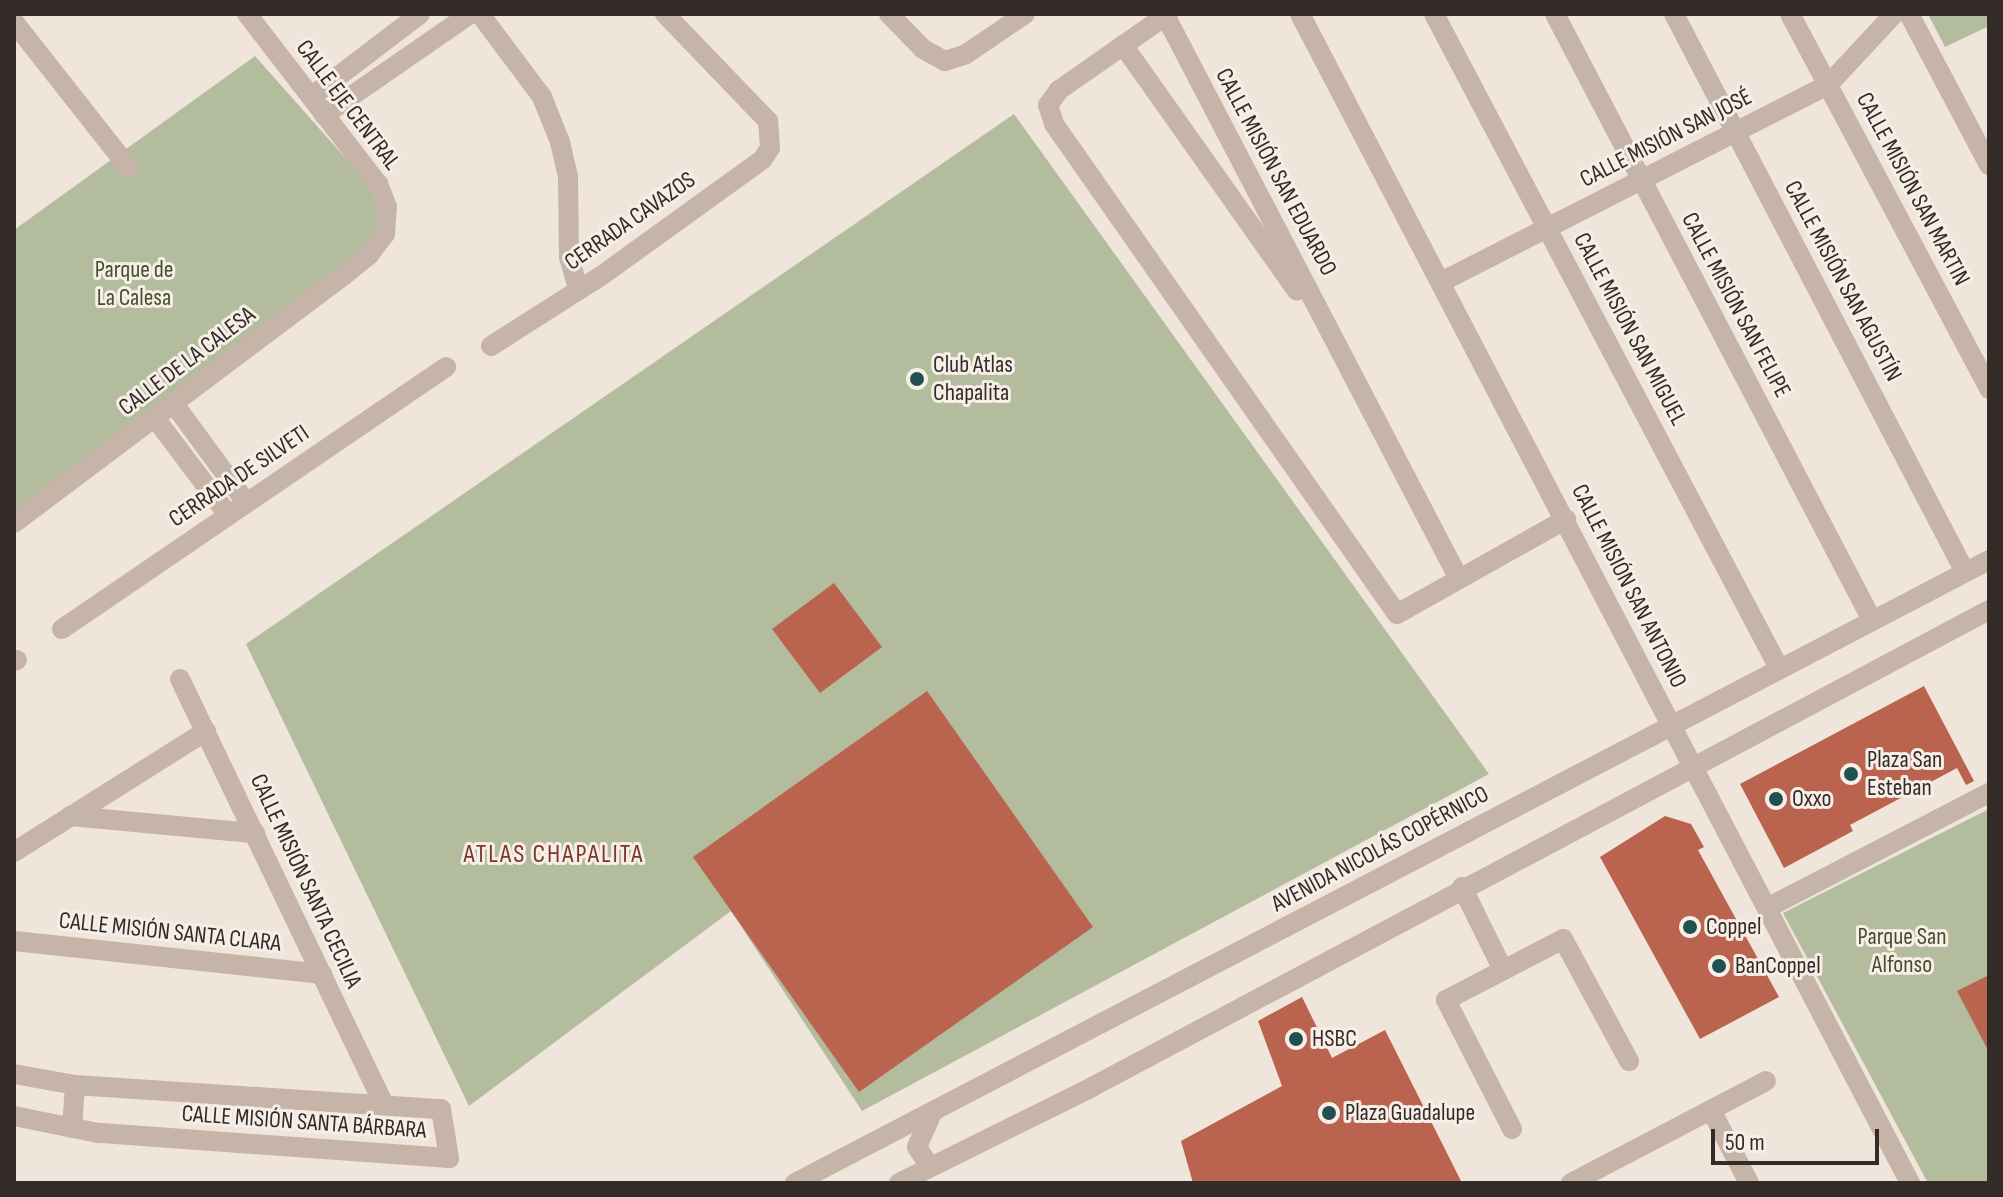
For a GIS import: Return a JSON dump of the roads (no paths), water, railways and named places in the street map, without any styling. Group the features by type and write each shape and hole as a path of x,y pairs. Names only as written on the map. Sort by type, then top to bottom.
{"street":[{"name":"CALLE EJE CENTRAL","path":"247,14 378,184 387,207 385,234"},
{"path":"311,97 420,14"},
{"path":"324,115 470,14"},
{"path":"480,14 542,97 560,142 568,177 569,257 578,289"},
{"name":"CERRADA CAVAZOS","path":"491,346 762,160 770,148 768,121 665,14"},
{"path":"889,14 923,49 945,61 966,54 1025,14"},
{"name":"CALLE MISIÓN SAN ANTONIO","path":"1300,14 1910,1183"},
{"name":"CALLE MISIÓN SAN MIGUEL","path":"1434,14 1779,668"},
{"name":"CALLE MISIÓN SAN FELIPE","path":"1555,14 1872,620"},
{"name":"CALLE MISIÓN SAN AGUSTÍN","path":"1674,14 1965,572"},
{"name":"CALLE MISIÓN SAN MARTIN","path":"1790,14 1989,389"},
{"name":"CALLE MISIÓN SAN JOSÉ","path":"1441,282 1828,85 1894,14"},
{"path":"1909,14 1989,165"},
{"path":"1166,15 1059,90 1048,105 1054,124 1397,614 1566,519"},
{"name":"CALLE MISIÓN SAN EDUARDO","path":"1166,15 1459,579"},
{"path":"14,22 129,168"},
{"name":"CALLE MISIÓN SAN EDUARDO","path":"1123,45 1341,353"},
{"name":"CALLE DE LA CALESA","path":"14,523 369,255 385,234"},
{"name":"CERRADA DE SILVETI","path":"62,629 446,367"},
{"path":"174,404 246,502"},
{"path":"155,418 228,515"},
{"name":"AVENIDA NICOLÁS COPÉRNICO","path":"795,1183 931,1115 1989,560"},
{"path":"899,1183 1092,1087 1462,887 1989,610"},
{"name":"CALLE MISIÓN SANTA CECILIA","path":"180,679 384,1105"},
{"path":"14,852 206,731"},
{"path":"1767,908 1989,793"},
{"path":"70,816 255,833"},
{"path":"1462,887 1503,970"},
{"path":"1512,1129 1446,1000 1563,939 1629,1061"},
{"name":"CALLE MISIÓN SANTA CLARA","path":"14,941 322,974"},
{"name":"CALLE MISIÓN SANTA BÁRBARA","path":"14,1074 75,1085 441,1109 449,1158 72,1128 14,1116"},
{"path":"1585,1180 1766,1081"},
{"path":"72,1128 75,1085"},
{"path":"1711,1110 1749,1183"},
{"path":"930,1167 917,1147 931,1115"}],"place":[{"name":"Club Atlas Chapalita","path":"917,379"},
{"name":"Plaza San Esteban","path":"1851,774"},
{"name":"Oxxo","path":"1776,799"},
{"name":"Coppel","path":"1690,927"},
{"name":"BanCoppel","path":"1719,966"},
{"name":"HSBC","path":"1296,1039"},
{"name":"Plaza Guadalupe","path":"1329,1113"}],"district":[{"name":"ATLAS CHAPALITA","path":"554,855"}],"park label":[{"name":"Parque de La Calesa","path":"134,284"},
{"name":"Parque San Alfonso","path":"1902,951"}]}
